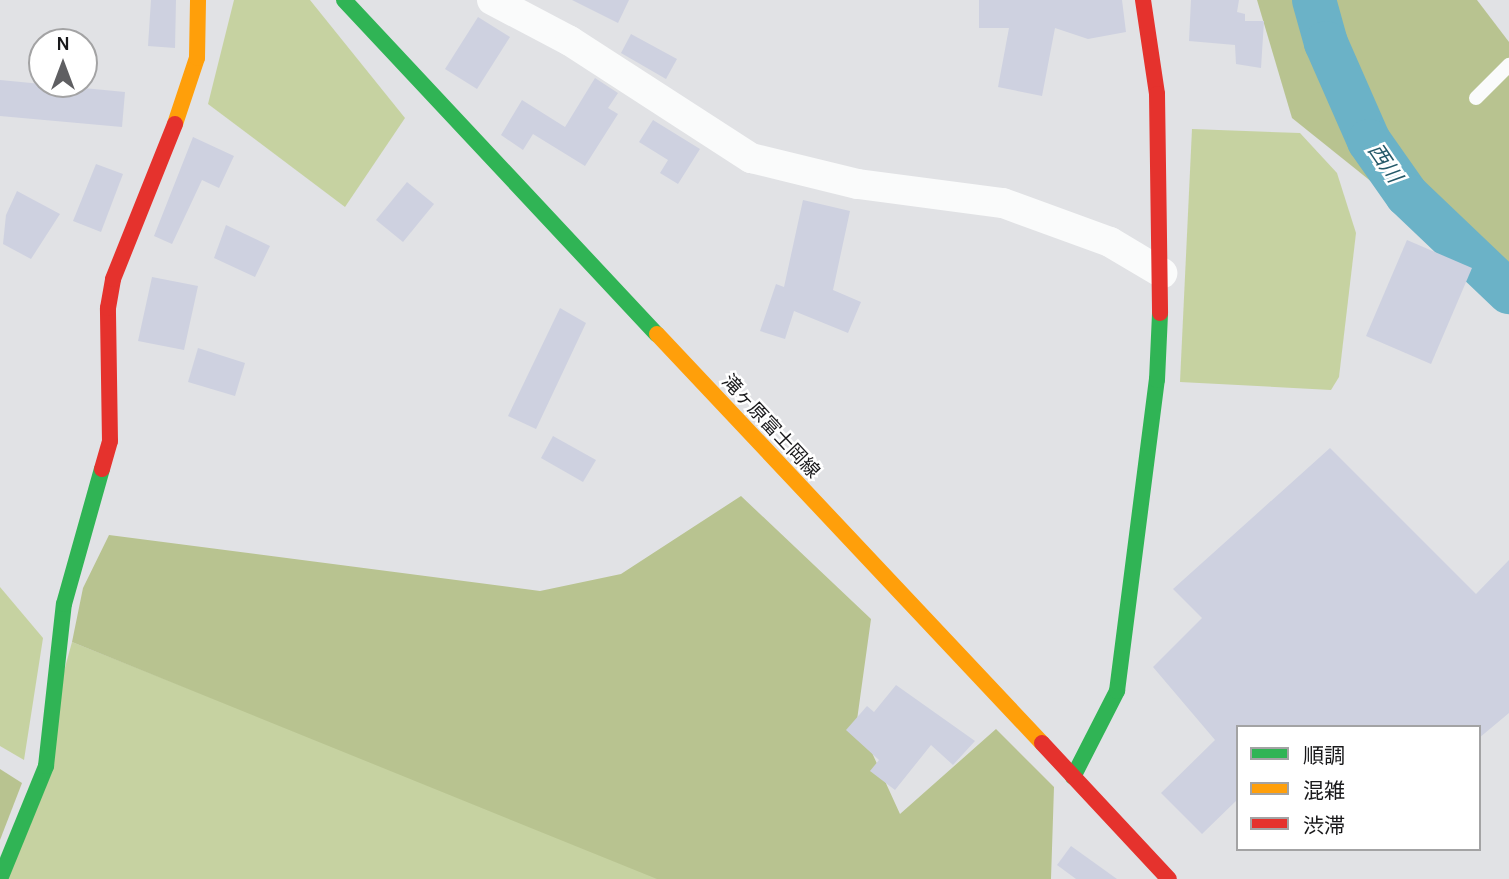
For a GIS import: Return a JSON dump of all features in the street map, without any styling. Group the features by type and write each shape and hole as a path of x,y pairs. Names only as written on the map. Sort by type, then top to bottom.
{"street":[{"path":"1,879 47,766 64,604 110,441 108,309 113,279 189,87 197,58 198,0"},
{"name":"滝ヶ原富士岡線","path":"344,0 1169,879"},
{"path":"492,0 570,41 751,158 858,184 1003,203 1110,242 1162,273"},
{"path":"1073,777 1117,691 1126,645 1157,380 1162,273 1157,94 1143,0"}],"lane":[{"path":"1476,98 1509,65"}],"green space":[{"path":"234,0 310,0 405,118 345,207 208,104"},
{"path":"1257,0 1477,0 1509,42 1509,292 1292,118"},
{"path":"1192,129 1300,133 1337,173 1356,233 1339,377 1331,390 1180,382"},
{"path":"741,496 871,619 857,720 900,814 996,729 1054,787 1051,879 657,879 72,642 83,588 109,535 540,591 621,574"},
{"path":"0,587 43,638 24,760 0,746"},
{"path":"72,642 658,876 657,879 7,879"},
{"path":"0,769 22,783 0,840"}],"building":[{"path":"151,0 176,0 175,48 148,46"},
{"path":"572,0 629,0 618,23"},
{"path":"979,0 1122,0 1126,32 1088,39 1055,28 1042,96 998,87 1009,28 979,28"},
{"path":"1191,0 1239,0 1237,12 1245,14 1245,21 1264,21 1261,68 1236,64 1235,45 1189,41"},
{"path":"478,17 510,37 477,89 445,69"},
{"path":"631,34 677,59 666,79 621,53"},
{"path":"595,78 618,93 608,108 618,114 585,166 533,134 523,150 501,135 522,100 565,127"},
{"path":"0,80 28,83 28,98 98,98 98,89 125,92 122,127 0,116"},
{"path":"653,120 700,149 678,184 660,173 668,160 639,142"},
{"path":"193,137 234,156 219,188 202,180 172,244 154,236"},
{"path":"96,164 123,174 101,232 73,221"},
{"path":"407,182 434,204 403,242 376,220"},
{"path":"17,191 60,214 31,259 3,244 6,215"},
{"path":"803,200 850,211 833,290 861,302 848,333 794,311 785,339 760,331 776,284 784,287"},
{"path":"226,225 270,246 255,277 214,258"},
{"path":"1407,240 1472,268 1431,364 1366,336"},
{"path":"152,277 198,286 184,350 138,341"},
{"path":"560,308 586,323 536,429 508,416"},
{"path":"198,348 245,363 235,396 188,382"},
{"path":"553,436 596,460 583,482 541,458"},
{"path":"1330,448 1476,594 1509,560 1509,713 1481,736 1481,725 1236,725 1236,801 1202,834 1161,793 1215,740 1153,667 1202,618 1173,589"},
{"path":"896,685 975,741 953,765 931,745 895,790 870,771 879,760 846,730 867,706 874,712"},
{"path":"1071,846 1117,879 1076,879 1057,865"}],"waterway":[{"name":"西川","path":"1314,0 1326,43 1369,141 1407,195 1509,292"}],"traffic: fast":[{"path":"344,0 657,334"},
{"path":"1073,777 1117,691 1157,380 1160,313"},
{"path":"0,879 46,766 64,604 102,469"}],"traffic: slow":[{"path":"175,124 197,58 198,0"},
{"path":"657,334 1042,743"}],"traffic: jam":[{"path":"1143,0 1157,94 1160,313"},
{"path":"102,469 110,441 108,308 113,279 175,124"},
{"path":"1042,743 1169,879"}]}
